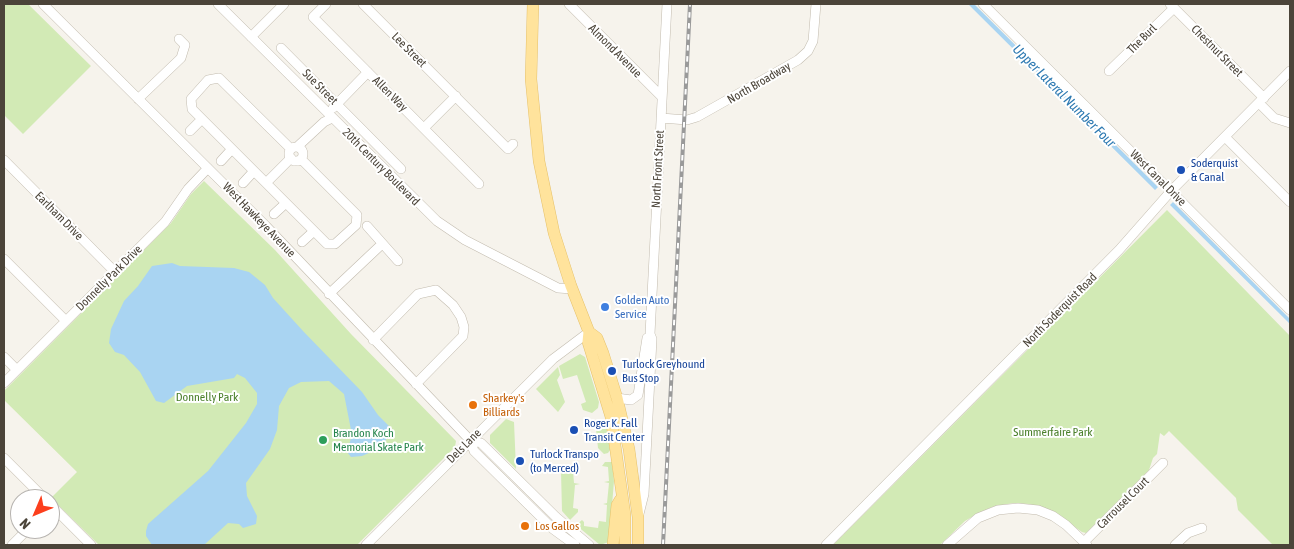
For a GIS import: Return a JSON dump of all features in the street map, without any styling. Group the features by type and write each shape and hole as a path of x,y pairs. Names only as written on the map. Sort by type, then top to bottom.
{"main road":[{"path":"533,4 531,79 536,144 550,218 572,288 589,332 588,342 603,385 614,429 626,522 625,545"},
{"path":"589,332 597,338 617,398 629,449 638,517 638,545"},
{"path":"613,545 617,505 622,496"}],"street":[{"name":"West Hawkeye Avenue","path":"43,4 266,226 470,440 474,451 553,529 575,545"},
{"name":"20th Century Boulevard","path":"219,4 329,118 442,226 465,240 558,288 572,288"},
{"path":"251,37 284,4"},
{"name":"Allen Way","path":"326,4 313,17 479,184"},
{"name":"Lee Street","path":"363,4 508,149 513,144"},
{"name":"Almond Avenue","path":"568,4 662,97"},
{"name":"North Front Street","path":"638,517 644,494 652,339 650,334 667,4"},
{"name":"North Broadway","path":"661,118 687,120 698,117 798,60 810,48 813,41 816,4"},
{"name":"West Canal Drive","path":"983,4 1290,310"},
{"name":"The Burl","path":"1109,71 1172,6"},
{"name":"Chestnut Street","path":"1172,6 1261,100 1274,118 1290,123"},
{"path":"138,99 181,58 185,45 179,39"},
{"name":"Sue Street","path":"280,48 401,169"},
{"name":"North Soderquist Road","path":"826,545 1119,250 1170,190 1290,71"},
{"path":"266,183 297,153 329,118 337,104 368,72"},
{"path":"218,78 297,153 355,212 357,218 356,225 335,244 327,244 192,109 191,99 208,80 218,78"},
{"path":"424,128 456,96"},
{"path":"190,130 202,119"},
{"path":"1225,137 1290,202"},
{"path":"221,161 232,149"},
{"name":"Earlham Drive","path":"4,160 115,272"},
{"name":"Donnelly Park Drive","path":"4,383 168,218 188,189 208,168"},
{"path":"243,183 254,171"},
{"path":"274,214 286,202"},
{"path":"366,226 398,262"},
{"path":"302,242 314,231"},
{"path":"329,294 382,244"},
{"path":"4,259 66,321"},
{"path":"373,340 418,294 436,290 453,305 462,317 463,336 416,384"},
{"name":"Dels Lane","path":"366,545 556,356 589,332"},
{"name":"North Front Street","path":"617,398 631,400 638,395 647,338 650,334"},
{"path":"4,357 16,370"},
{"name":"West Hawkeye Avenue","path":"470,440 481,443 556,517 589,545"},
{"path":"4,460 34,489"},
{"name":"Carrousel Court","path":"1085,544 1163,463"},
{"path":"947,545 978,518 998,510 1018,508 1038,510 1053,516 1066,525 1085,544"},
{"path":"60,515 90,545"},
{"path":"1175,545 1188,533 1202,528"}],"green space":[{"path":"4,4 28,4 91,66 23,134 4,115"},
{"name":"Donnelly Park","path":"204,181 275,250 351,334 456,441 455,447 357,545 99,545 60,507 60,489 77,472 4,400 4,391 171,223 191,194"},
{"name":"Summerfaire Park","path":"1167,210 1290,336 1290,545 1273,545 1238,510 1236,498 1169,431 1164,436 1160,433 1157,454 1153,458 1149,470 1086,533 1053,512 1029,504 1013,503 992,507 977,514 965,521 940,545 833,545"},
{"path":"580,354 585,357 599,402 598,408 592,413 583,410 581,404 586,402 577,375 563,379 559,366"},
{"path":"558,367 560,375 557,380 565,402 558,412 536,389"},
{"path":"506,419 514,422 516,469 490,443 490,435"},
{"path":"596,429 607,429 610,450 608,453 604,454 598,448"},
{"path":"605,462 612,462 614,481 609,542 600,545 576,525 582,520 584,526 598,528 599,521 606,522 607,505 603,504 607,503 609,483 604,482 609,481 608,467 602,466"},
{"path":"573,471 574,483 580,484 575,485 573,508 578,509 578,512 570,520 562,511 561,472"}],"water":[{"name":"Upper Lateral Number Four","path":"968,4 974,4 1158,187 1155,190"},
{"path":"1173,202 1290,319 1290,324 1170,205"},
{"path":"172,263 180,266 234,268 249,272 265,285 273,298 362,392 378,415 390,427 385,443 378,449 362,456 351,457 347,452 352,435 344,394 329,381 301,382 289,388 279,406 277,430 270,449 246,483 247,496 257,516 256,524 243,528 239,524 228,523 204,545 152,545 146,536 148,524 208,471 246,423 257,404 257,393 245,378 237,374 234,378 187,386 164,403 156,401 140,372 124,355 115,352 109,343 111,329 124,301 138,286 152,266"}],"railway":[{"path":"663,545 690,4"}],"place":[{"name":"Soderquist & Canal","path":"1181,170"},
{"name":"Golden Auto Service","path":"605,307"},
{"name":"Turlock Greyhound Bus Stop","path":"612,371"},
{"name":"Sharkey's Billiards","path":"473,405"},
{"name":"Roger K. Fall Transit Center","path":"574,430"},
{"name":"Brandon Koch Memorial Skate Park","path":"323,440"},
{"name":"Turlock Transpo (to Merced)","path":"520,461"},
{"name":"Los Gallos","path":"525,526"}]}
